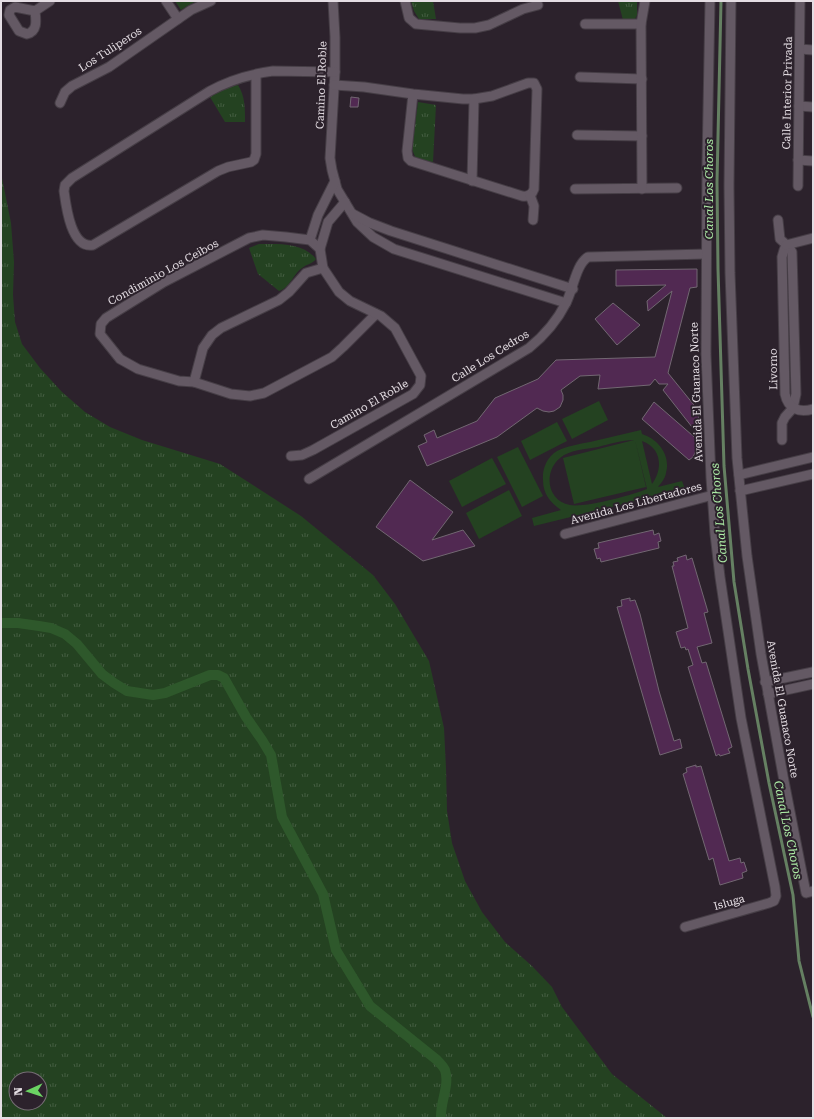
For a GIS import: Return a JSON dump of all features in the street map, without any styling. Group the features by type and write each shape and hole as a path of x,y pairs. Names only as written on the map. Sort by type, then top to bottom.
{"street":[{"path":"35,11 50,1"},
{"path":"166,1 178,18"},
{"name":"Los Tuliperos","path":"60,103 65,92 72,86 109,67 178,18 211,1"},
{"name":"Camino El Roble","path":"332,1 335,37 335,72 330,158 339,192 362,228 374,238 385,244 417,257 566,303"},
{"path":"405,1 409,18 416,24 468,29 489,25 523,9 538,6"},
{"path":"642,189 641,24 645,1"},
{"name":"Avenida El Guanaco Norte","path":"710,1 706,354 712,495 720,577 735,680 750,766 776,896"},
{"name":"Avenida El Guanaco Norte","path":"732,1 729,186 730,273 740,491 757,633 765,682 810,892"},
{"name":"Calle Interior Privada","path":"798,186 800,1"},
{"path":"585,24 641,24"},
{"path":"800,50 813,50"},
{"path":"256,74 256,154 254,160 218,171 92,246 82,244 74,233 69,220 64,191 66,183 210,91 229,81 256,74 280,71 335,72"},
{"path":"580,77 642,79"},
{"path":"334,85 364,87 453,99 474,99 492,96 528,83 534,83 537,86 534,189 530,195 522,196 472,181 414,162 408,158 407,151 413,94"},
{"path":"472,181 474,99"},
{"path":"799,106 813,107"},
{"path":"577,135 642,136"},
{"path":"798,160 813,161"},
{"path":"320,249 310,240 318,215 335,181"},
{"path":"575,189 677,188"},
{"path":"530,195 534,206 533,220"},
{"path":"345,202 328,222 320,249 324,268 339,292 350,301 376,314"},
{"name":"Camino El Roble","path":"352,213 370,223 391,231 573,289"},
{"name":"Livorno","path":"778,220 779,237 790,249 792,256 796,394 793,408 782,422 782,440"},
{"path":"385,244 391,239 391,231"},
{"name":"Condiminio Los Ceibos","path":"310,240 275,235 263,235 249,238 164,282 106,318 101,324 99,331 120,359 131,366 179,381 194,382 238,396 250,396 264,393 332,357 376,314"},
{"path":"786,245 813,238"},
{"name":"Livorno","path":"786,245 782,257 785,394 788,402 793,408"},
{"name":"Calle Los Cedros","path":"309,479 529,348 544,336 566,303 573,289 580,266 588,257 706,254"},
{"path":"194,382 203,348 212,335 222,328 279,300 289,292 306,273 324,268"},
{"name":"Camino El Roble","path":"291,456 302,455 313,450 413,394 418,389 421,381 420,372 400,335 391,323 376,314"},
{"path":"784,326 794,325"},
{"path":"793,408 801,411 813,409"},
{"path":"739,475 813,457"},
{"path":"740,491 813,474"},
{"name":"Avenida Los Libertadores","path":"565,534 712,495"},
{"path":"765,682 813,672"},
{"path":"768,694 813,684"},
{"name":"Isluga","path":"685,927 769,904 774,901 776,896"}],"green space":[{"path":"175,1 196,1 181,10"},
{"path":"411,1 433,1 436,19 419,19 414,11"},
{"path":"618,1 637,1 637,15 634,21 623,20"},
{"path":"238,85 245,107 245,122 225,122 210,97 224,88"},
{"path":"418,102 436,105 433,162 416,159 412,149"},
{"path":"1,173 11,223 14,262 13,295 15,322 22,344 40,368 62,392 85,412 110,427 142,440 220,464 301,516 373,575 395,604 429,661 444,728 447,811 452,843 465,881 482,912 505,942 532,966 552,987 562,1007 612,1074 667,1118 1,1118"},
{"path":"259,244 290,245 304,249 311,253 316,259 299,271 286,287 279,291 258,274 249,248"},
{"path":"599,401 608,420 572,439 562,419"},
{"path":"557,422 567,441 530,460 521,441"},
{"path":"641,430 642,434 648,436 658,444 667,460 664,479 658,487 682,481 685,489 534,526 532,518 561,510 548,497 543,485 544,468 553,454 569,446","holes":["634,440 563,458 574,504 646,487 635,440 647,489 586,505 570,505 556,498 550,485 551,471 555,464 564,455 578,450 598,447 620,441","642,441 649,444 654,449 659,460 658,472 652,484"]},
{"path":"518,447 543,496 522,507 497,457"},
{"path":"492,458 506,484 462,507 449,481"},
{"path":"509,490 522,516 479,539 466,513"}],"building":[{"path":"351,97 359,98 358,107 350,107"},
{"path":"697,269 697,287 690,288 668,373 698,410 699,426 692,427 663,390 668,384 659,384 655,379 650,385 598,389 600,375 580,376 561,390 563,400 560,407 554,411 543,411 537,408 497,437 427,466 418,446 427,442 424,435 434,430 437,438 477,421 495,398 538,379 556,360 655,357 672,291 648,311 647,301 666,285 616,286 616,270"},
{"path":"613,303 640,325 617,345 595,319"},
{"path":"654,402 700,442 693,457 689,460 642,419"},
{"path":"410,480 453,512 432,540 463,530 475,546 423,561 376,527"},
{"path":"653,530 654,535 659,533 661,541 658,542 659,548 601,562 600,558 597,559 594,549 599,548 598,543"},
{"path":"686,555 687,560 692,558 708,612 704,613 712,643 697,647 702,663 706,662 732,747 728,749 730,753 720,756 719,754 716,756 688,667 693,665 688,649 686,650 685,647 681,648 676,632 688,628 672,566 674,566 673,562 678,561 677,558"},
{"path":"630,598 630,601 635,600 640,614 659,691 674,741 680,739 682,748 660,755 617,607 622,606 621,600"},
{"path":"696,765 696,767 701,766 729,861 740,858 741,863 744,862 747,871 742,873 743,878 720,885 713,858 709,860 683,774 687,772 686,768"}],"waterway":[{"name":"Canal Los Choros","path":"721,1 717,182 718,269 724,466 734,582 769,783 793,895 799,961 813,1017"},
{"path":"1,623 18,623 51,628 65,634 77,644 102,674 127,691 153,695 165,693 210,675 218,675 224,678 246,717 271,755 282,817 323,894 336,950 370,1006 437,1060 445,1070 446,1088 441,1118"}]}
